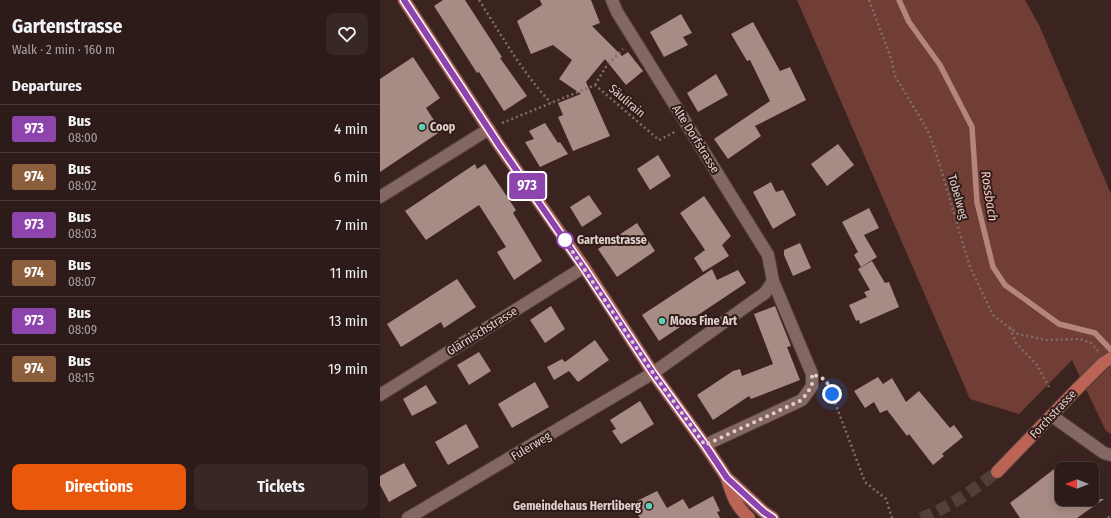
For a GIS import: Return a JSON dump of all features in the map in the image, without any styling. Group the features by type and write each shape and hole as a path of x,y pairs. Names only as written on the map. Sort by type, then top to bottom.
{"main road":[{"path":"404,0 653,373 727,478 764,512 773,518"},
{"name":"Forchstrasse","path":"997,472 1103,363 1111,358"},
{"path":"727,478 733,498 739,509 749,518"}],"street":[{"name":"Alte Dorfstrasse","path":"612,0 617,12 768,255 773,281 812,374"},
{"path":"380,197 489,129"},
{"name":"Glärnischstrasse","path":"380,395 584,268"},
{"path":"653,373 765,293 773,281"},
{"name":"Fulerweg","path":"408,518 653,373"},
{"path":"705,445 802,400 812,386 812,374"},
{"path":"1052,416 1104,453 1111,455"}],"path":[{"path":"479,0 523,69 536,87 551,103"},
{"name":"Tobelweg","path":"869,0 891,58 894,76 928,131 970,267 994,315 1018,334 1046,340 1080,339"},
{"path":"595,85 607,65 634,39"},
{"name":"Säulirain","path":"501,124 595,85 659,140 688,126"},
{"path":"1010,328 1016,343 1037,365 1049,387"},
{"path":"812,374 826,380 865,482 886,499 892,518"}],"shaded area":[{"path":"797,0 1025,0 1039,25 1111,194 1111,434 1106,431 1072,360 1019,414 970,399"}],"building":[{"path":"443,0 465,0 502,57 500,58 527,96 504,111 479,72 477,73 434,6"},
{"path":"540,0 591,0 600,23 592,26 622,56 628,52 643,71 626,85 605,59 586,82 610,136 573,151 558,117 563,115 558,103 581,94 559,79 572,60 553,45 531,54 517,21 542,5"},
{"path":"681,14 692,33 683,37 688,45 664,57 650,32"},
{"path":"753,22 780,71 790,67 806,100 755,126 761,136 728,159 714,139 770,101 750,60 747,61 731,34"},
{"path":"413,57 440,98 426,108 441,131 380,172 380,79"},
{"path":"716,74 728,95 698,112 687,93"},
{"path":"545,123 558,143 560,142 568,154 540,167 525,142 534,139 529,131"},
{"path":"838,144 854,165 827,186 811,164"},
{"path":"658,155 671,176 650,190 637,169"},
{"path":"475,164 477,169 485,164 516,210 513,213 542,261 514,280 497,252 506,247 479,205 426,240 405,211"},
{"path":"771,182 776,192 783,190 796,215 773,229 753,192"},
{"path":"589,195 602,214 582,227 570,207"},
{"path":"704,196 731,236 722,245 729,256 703,272 694,258 705,250 680,213"},
{"path":"869,208 879,228 864,235 877,257 861,267 854,255 858,252 842,222"},
{"path":"637,223 655,251 617,277 598,249"},
{"path":"800,243 811,268 793,276 784,255 784,250"},
{"path":"872,261 885,283 889,282 899,307 860,324 859,320 856,321 849,305 867,297 864,292 870,290 858,269"},
{"path":"712,269 717,280 738,270 746,283 659,341 642,315"},
{"path":"457,279 476,307 444,328 441,322 401,347 387,324"},
{"path":"551,306 565,329 545,343 530,320"},
{"path":"775,306 791,346 787,347 800,380 751,399 749,396 713,420 697,395 733,371 740,369 742,376 773,364 754,314"},
{"path":"595,340 609,360 578,382 569,371 554,380 547,367 562,359 565,362"},
{"path":"479,352 491,371 469,385 457,365"},
{"path":"878,377 883,384 892,378 906,402 919,391 950,428 954,425 963,437 942,454 944,456 933,465 909,434 907,436 887,410 880,413 874,402 865,408 854,391"},
{"path":"535,382 549,407 512,428 498,404"},
{"path":"426,385 437,403 412,416 403,399"},
{"path":"640,401 654,424 621,444 612,431 616,429 610,420"},
{"path":"466,424 479,447 448,465 435,442"},
{"path":"404,463 417,486 389,502 380,485 380,476"},
{"path":"1055,468 1055,506 1094,506 1077,518 1020,518 1010,503"},
{"name":"Gemeindehaus Herrliberg","path":"657,491 667,508 683,499 689,509 713,496 720,511 717,512 720,518 640,518 631,504"}],"waterway":[{"name":"Rossbach","path":"899,0 909,22 940,65 972,127 977,202 993,267 1005,285 1059,324 1095,333 1111,350"}],"tunnel":[{"path":"921,518 932,514 970,492 997,472"}],"bus line":[{"name":"973","path":"404,0 499,145 584,268 653,373 727,478 764,512 773,518"}],"place":[{"name":"Coop","path":"422,127"},
{"name":"Gartenstrasse","path":"565,240"},
{"name":"Moos Fine Art","path":"662,321"},
{"name":"Gemeindehaus Herrliberg","path":"649,506"}],"route":[{"path":"565,240 653,373 705,445 802,400 812,386 812,374 826,380 832,394"}]}
